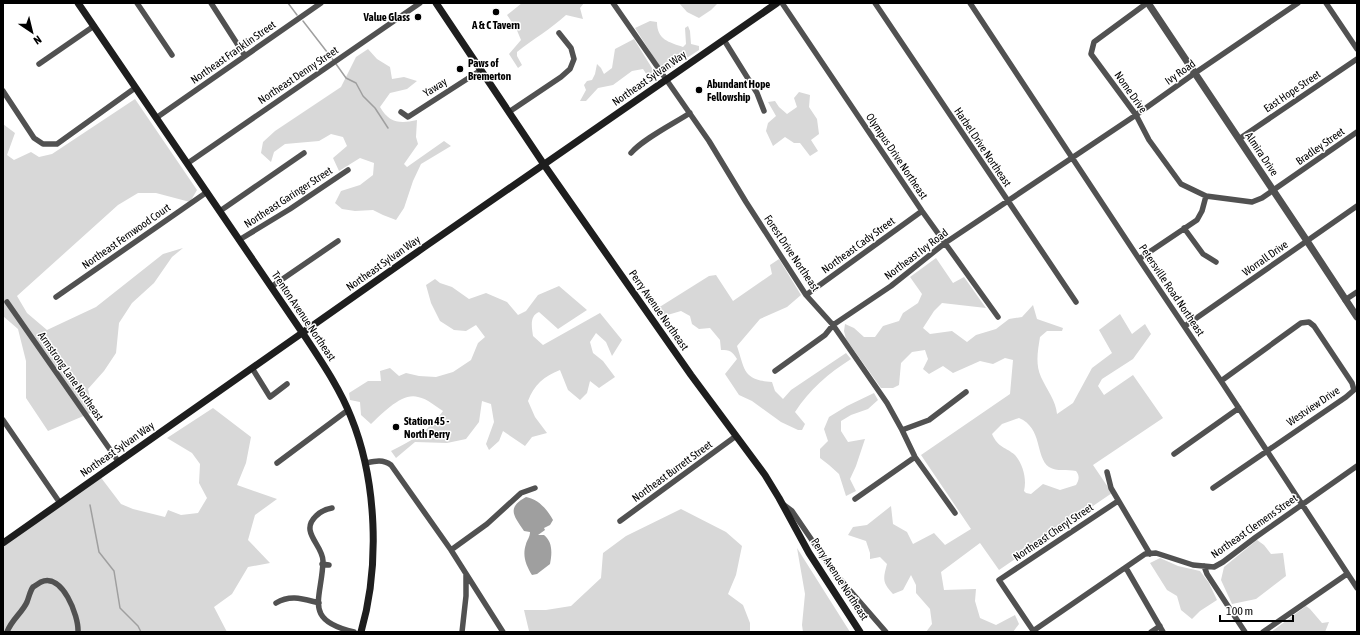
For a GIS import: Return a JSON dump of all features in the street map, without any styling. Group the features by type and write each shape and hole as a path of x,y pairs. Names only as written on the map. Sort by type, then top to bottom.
{"main road":[{"name":"Trenton Avenue Northeast","path":"78,3 302,333 332,379 348,410 366,463 371,498 373,544 368,601 361,632"},
{"name":"Perry Avenue Northeast","path":"436,3 544,164 691,376 765,475 809,553 860,632"},
{"name":"Northeast Sylvan Way","path":"3,543 118,461 777,3"}],"street":[{"path":"138,3 172,55"},
{"path":"211,3 245,56"},
{"name":"Northeast Franklin Street","path":"156,118 321,3"},
{"name":"Northeast Denny Street","path":"188,163 420,3"},
{"name":"Forest Drive Northeast","path":"613,3 709,140 746,202 806,295 833,325 887,403 915,457 955,513"},
{"name":"Olympus Drive Northeast","path":"782,3 922,211 998,317"},
{"name":"Harbel Drive Northeast","path":"875,3 1076,302"},
{"name":"Petersville Road Northeast","path":"970,3 1139,259 1222,381 1357,588"},
{"name":"Almira Drive","path":"1147,3 1357,318"},
{"name":"Nome Drive","path":"1147,3 1094,42 1091,54 1136,115 1149,140 1181,184 1206,196"},
{"name":"Ivy Road","path":"1072,157 1136,115 1298,3"},
{"path":"1326,3 1357,49"},
{"path":"39,64 94,26"},
{"path":"509,112 561,77 570,69 574,59 571,48 559,33"},
{"path":"724,40 757,93 764,111"},
{"name":"East Hope Street","path":"1239,139 1357,59"},
{"name":"Yaway","path":"401,112 408,117 481,70"},
{"path":"3,92 34,138 43,144 57,144 135,88"},
{"path":"631,153 646,140 690,113"},
{"name":"Bradley Street","path":"1206,196 1252,202 1262,198 1357,132"},
{"path":"220,211 304,153"},
{"name":"Northeast Ivy Road","path":"775,371 825,335 833,325 891,286 945,243 1072,157"},
{"name":"Northeast Garinger Street","path":"239,240 348,170"},
{"name":"Northeast Fernwood Court","path":"56,297 207,192"},
{"path":"1139,259 1197,220 1202,211 1206,196"},
{"name":"Worrall Drive","path":"1185,326 1357,206"},
{"name":"Northeast Cady Street","path":"806,295 922,211"},
{"path":"1184,228 1203,254 1216,262"},
{"path":"271,287 338,242"},
{"path":"1346,300 1357,292"},
{"name":"Armstrong Lane Northeast","path":"7,302 118,461"},
{"name":"Westview Drive","path":"1222,381 1301,323 1308,322 1314,326 1352,384 1354,390 1267,450"},
{"path":"252,368 270,397 287,384"},
{"path":"902,430 929,420 966,392"},
{"path":"1174,454 1239,408"},
{"path":"277,463 348,410"},
{"path":"3,420 60,503"},
{"name":"Northeast Burrett Street","path":"620,521 736,436"},
{"path":"1213,488 1267,450"},
{"path":"855,499 915,457"},
{"path":"366,463 381,461 391,465 451,550 503,632"},
{"name":"Northeast Clemens Street","path":"1150,554 1156,553 1193,565 1214,567 1357,466"},
{"path":"1033,632 1145,554 1150,554 1111,488 1107,472"},
{"path":"451,550 491,521 521,493 535,488"},
{"name":"Northeast Cheryl Street","path":"1033,632 999,580 1118,500"},
{"path":"783,505 792,511 833,571 886,632"},
{"path":"332,508 326,509 319,513 314,518 310,530 322,557 319,611 326,620 338,628 354,632"},
{"path":"322,564 329,564"},
{"path":"1204,566 1207,574 1245,632"},
{"path":"1126,568 1164,632"},
{"path":"1263,632 1347,574"},
{"path":"462,632 466,596 466,575"},
{"path":"6,632 11,622 27,603 33,588 42,581 51,581 58,584 74,608 78,632"},
{"path":"276,603 284,598 290,597 319,603"},
{"path":"1151,632 1160,626"}],"shaded area":[{"path":"522,3 584,3 580,8 583,19 566,15 517,52 517,56 522,65 518,68 509,54 521,40 516,28 507,15"},
{"path":"679,3 718,3 699,18 687,12"},
{"path":"650,21 657,22 659,33 662,37 673,44 683,47 686,44 685,28 688,26 691,44 699,46 699,50 664,73 635,28"},
{"path":"634,39 655,73 656,80 651,81 643,69 632,71 613,85 598,88 586,101 580,101 586,90 584,85 587,81 592,80 597,64 604,74 612,68 615,49"},
{"path":"368,49 377,59 390,67 392,79 404,77 417,81 407,89 390,93 380,107 387,116 396,121 405,122 417,120 416,137 418,144 404,164 407,167 444,141 451,146 421,164 413,181 404,208 396,220 373,210 355,211 342,209 335,203 341,191 360,185 373,175 374,163 360,158 339,171 333,158 347,146 343,137 331,134 319,141 285,144 274,152 271,162 261,153 263,142 275,131 341,87 356,57"},
{"path":"799,92 810,95 809,107 817,119 819,134 811,140 818,151 810,156 800,143 794,143 785,137 773,146 766,131 768,123 776,116 768,102 775,101 787,114 797,107 794,98"},
{"path":"135,99 197,190 190,202 156,193 138,193 118,205 17,296 27,313 47,330 96,307 163,254 183,248 172,257 154,283 132,303 119,323 116,353 104,371 88,389 93,412 48,431 26,398 26,361 18,329 3,316 3,124 15,133 7,155 14,160 31,152 39,157 52,154"},
{"path":"936,258 953,283 964,277 986,308 942,303 934,311 923,328 930,334 952,331 967,342 976,335 996,329 1009,319 1022,317 1033,305 1037,319 1063,328 1062,331 1047,331 1040,337 1038,357 1039,372 1053,400 1057,414 1073,403 1092,368 1112,353 1099,330 1120,314 1132,334 1145,324 1151,334 1133,359 1102,379 1098,386 1104,395 1133,375 1163,418 1093,465 1112,493 999,570 980,543 941,572 944,590 976,589 975,601 980,618 996,625 1015,615 1019,624 1013,632 926,632 932,624 930,609 916,593 916,585 911,575 903,590 893,594 884,580 887,564 880,557 870,559 870,553 866,541 848,535 853,527 867,525 891,506 893,524 907,532 913,544 934,533 945,545 971,529 921,455 1010,394 1013,360 1005,358 993,364 980,361 953,373 943,366 929,374 923,369 928,359 925,350 912,352 901,363 899,385 893,388 881,388 846,339 844,331 845,324 854,328 864,337 875,337 883,326 899,321 903,313 918,303 922,294 910,277","holes":["1019,418 1032,428 1045,462 1052,469 1076,471 1079,478 1076,485 1060,490 1043,484 1031,494 1024,491 1025,477 1020,463 1012,452 1002,447 994,439 992,434 1002,424"]},
{"path":"779,259 801,295 787,307 760,319 737,346 747,372 755,379 772,382 775,391 783,399 791,390 846,353 851,359 820,382 795,412 805,424 802,430 798,430 781,422 752,401 739,395 725,374 737,359 734,354 727,350 721,350 720,340 710,328 699,329 692,324 690,316 681,311 664,316 658,308 709,276 716,275 733,301 772,274 770,265"},
{"path":"435,279 440,283 452,287 469,299 486,293 507,302 518,315 526,311 538,295 559,286 587,310 558,329 539,312 532,319 533,336 543,345 600,313 622,340 612,356 606,342 596,333 590,342 593,353 603,361 615,377 599,388 590,381 587,393 580,400 568,390 560,370 544,378 533,390 528,401 535,417 547,433 532,437 525,446 503,431 499,441 489,450 486,444 494,422 491,404 482,401 479,422 466,439 447,443 415,442 396,458 391,451 420,435 432,425 443,411 425,399 412,396 393,405 371,424 361,415 360,402 350,400 349,393 368,381 381,381 380,371 390,368 399,376 406,373 419,376 436,377 453,372 471,360 478,343 485,337 476,325 466,331 454,330 440,321 431,303 426,285"},
{"path":"874,393 878,400 868,409 851,415 841,421 841,431 848,442 865,439 850,479 856,491 846,496 839,474 820,458 820,449 828,441 824,429 829,417 847,406"},
{"path":"213,408 251,437 246,463 237,485 277,499 255,515 248,540 270,563 248,567 232,594 214,607 227,632 3,632 3,543 99,475 121,504 133,509 165,517 168,510 181,515 198,513 207,498 199,483 200,464 192,453 167,438"},
{"path":"526,497 542,505 553,520 550,525 544,528 545,530 538,535 544,535 549,541 551,552 550,564 537,574 532,575 526,564 524,552 530,532 524,531 517,521 514,512 516,505"},
{"path":"681,509 726,532 742,546 736,575 728,594 743,605 750,623 750,632 527,632 529,631 524,610 546,610 571,606 601,578 603,553 626,536"},
{"path":"1257,540 1264,545 1271,554 1283,553 1286,576 1256,599 1232,604 1221,580 1224,567"},
{"path":"797,548 850,632 803,632 802,625 805,594"},
{"path":"1160,558 1178,566 1200,571 1209,583 1217,600 1200,611 1192,619 1181,610 1177,596 1167,590 1150,563"},
{"path":"1306,606 1322,623 1329,622 1325,632 1271,632"}],"waterway":[{"path":"288,3 297,15"},
{"path":"303,21 334,61"},
{"path":"336,64 346,78 356,83 363,96 375,108 388,128"},
{"path":"90,505 99,552 114,571 120,608 138,626 141,632"}],"place":[{"name":"A & C Tavern","path":"496,12"},
{"name":"Value Glass","path":"418,17"},
{"name":"Paws of Bremerton","path":"460,69"},
{"name":"Abundant Hope Fellowship","path":"699,90"},
{"name":"Station 45 - North Perry","path":"396,427"}]}
